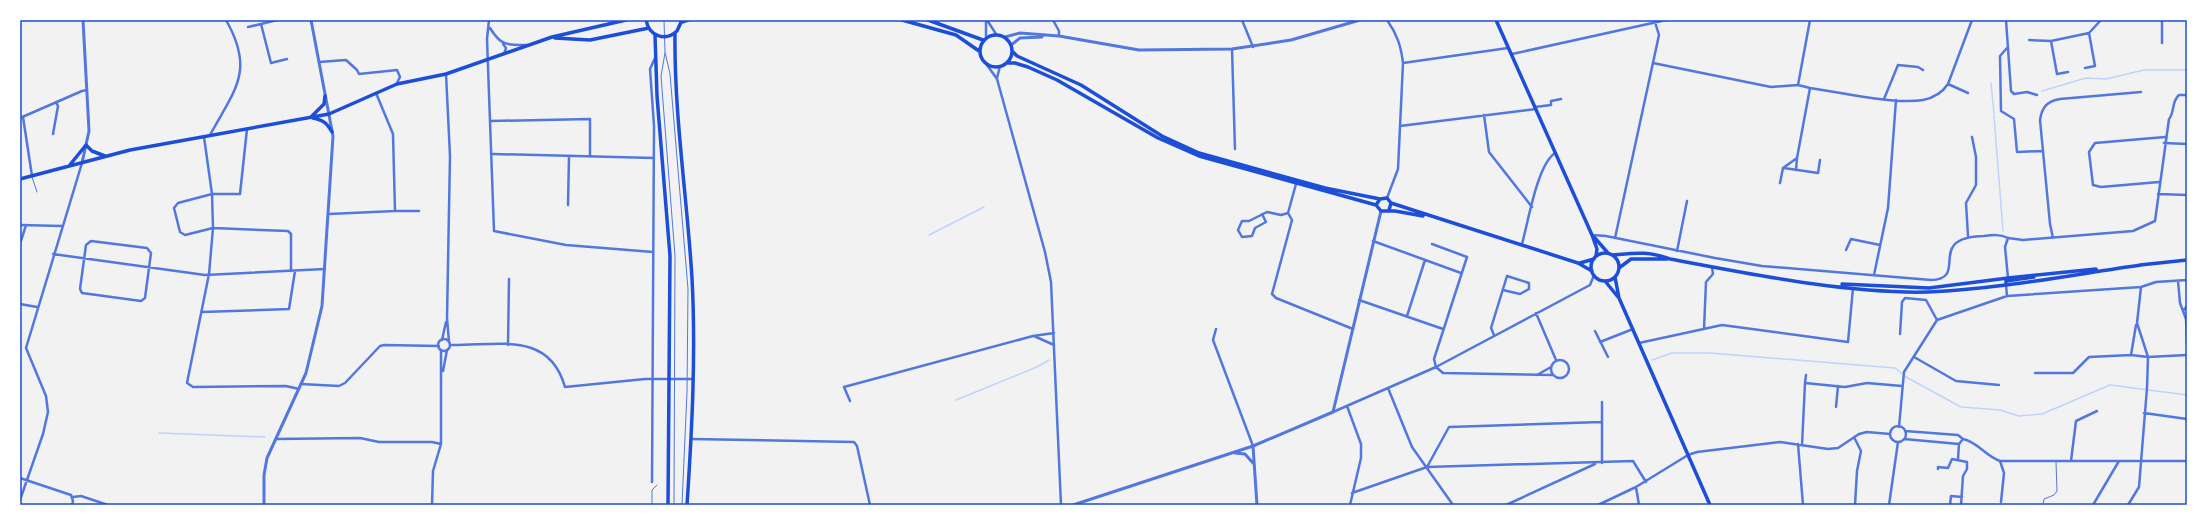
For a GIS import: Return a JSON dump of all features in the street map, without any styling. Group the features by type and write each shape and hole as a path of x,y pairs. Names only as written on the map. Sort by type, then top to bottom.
{"main road":[{"path":"20,179 130,150 329,114 397,84 446,74 488,61 552,37 626,20"},
{"path":"646,20 649,28 656,35 664,37 675,33"},
{"path":"687,505 693,379 693,299 676,100 675,33 682,21 688,20"},
{"path":"902,20 956,35 979,51 980,56 987,65 1000,66 1007,63 1015,63 1057,80 1158,138 1199,156 1376,205 1381,211 1389,210 1443,221"},
{"path":"928,20 985,39"},
{"path":"1496,20 1592,235 1597,249 1593,273"},
{"path":"552,37 590,40 649,28"},
{"path":"979,51 985,39 996,34 1005,37 1011,45 1012,51 1007,63"},
{"path":"656,35 655,58 669,246 670,379 668,505"},
{"path":"1012,51 1017,56 1081,86 1162,136 1200,152 1312,184 1380,198 1387,198 1391,203 1443,221 1522,244 1578,263 1605,281 1619,298"},
{"path":"310,118 324,104 325,96"},
{"path":"310,118 322,120 328,124 332,132"},
{"path":"68,166 86,145 92,151 106,156"},
{"path":"1376,205 1380,198"},
{"path":"1389,210 1391,203"},
{"path":"1592,235 1608,253 1613,255 1618,261 1619,268"},
{"path":"1613,255 1635,252 1654,254 1670,259 1712,267 1803,281 1854,287 1928,292 2006,285 2141,265"},
{"path":"1578,263 1608,253"},
{"path":"1670,259 1631,259 1619,268 1615,277 1619,298 1710,505"},
{"path":"1803,281 1928,288 2008,278 2187,260"},
{"path":"2006,285 2006,281 2051,274"},
{"path":"1605,281 1615,277"}],"street":[{"path":"20,500 43,434 48,412 46,396 26,348 53,254 82,163 89,131 88,90 83,20"},
{"path":"209,136 234,91 241,72 240,50 226,20"},
{"path":"248,27 277,20"},
{"path":"264,505 265,466 275,440 301,384 310,359 322,306 326,269 332,132 311,20"},
{"path":"489,20 487,39 494,231 566,245 653,252"},
{"path":"985,39 987,20"},
{"path":"987,20 996,34"},
{"path":"1053,20 1059,31 1057,36"},
{"path":"1242,20 1253,47"},
{"path":"1005,37 1020,33 1057,36 1139,50 1232,49 1291,40 1360,20"},
{"path":"1387,20 1396,32 1402,48 1403,63 1398,169 1387,198"},
{"path":"1512,54 1666,20"},
{"path":"1798,85 1810,20"},
{"path":"1653,63 1771,87 1798,85 1884,99 1923,100 1936,96 1943,91 1948,84 1972,20"},
{"path":"2006,20 2011,91 2014,94 2026,92 2037,95"},
{"path":"2029,40 2051,41 2089,33 2101,20"},
{"path":"2162,20 2162,43"},
{"path":"1615,238 1659,35 1655,22"},
{"path":"261,24 271,63 287,59"},
{"path":"489,27 498,41 503,44 528,45"},
{"path":"2085,68 2095,66 2089,33"},
{"path":"1011,45 1020,38 1057,36"},
{"path":"2051,41 2057,74 2068,72"},
{"path":"503,44 506,48 504,54"},
{"path":"1403,63 1509,48"},
{"path":"2007,48 2000,56 2001,111 2014,120 2017,152 2042,151"},
{"path":"1232,49 1235,148"},
{"path":"652,482 654,158 650,70 655,58"},
{"path":"319,62 346,60 357,70 359,74 397,70 400,77 397,84"},
{"path":"987,65 997,78 1047,260 1051,282 1061,505"},
{"path":"1884,99 1898,65 1918,67 1923,70"},
{"path":"997,78 1000,66"},
{"path":"442,380 447,350 450,343 447,318 450,156 446,74"},
{"path":"1948,84 1968,93"},
{"path":"1796,170 1810,88"},
{"path":"32,176 22,118 56,102 88,90"},
{"path":"2053,238 2042,151 2041,113 2043,107 2050,101 2141,92"},
{"path":"376,93 393,134 395,211"},
{"path":"1592,235 1762,266 1874,276 1931,280 1940,279 1946,275 1949,269 1950,250 1952,246 1968,236 2002,235 2008,238 2023,240 2053,238 2133,231 2155,221 2165,136 2171,117 2174,100 2180,95 2187,95"},
{"path":"1400,126 1535,108 1551,105 1551,101 1561,99"},
{"path":"1874,276 1888,208 1896,100"},
{"path":"53,134 58,106 56,102"},
{"path":"1484,115 1489,152 1532,207"},
{"path":"491,121 590,119 590,156"},
{"path":"247,129 240,194 212,194 178,203 174,208 180,232 185,235 213,228 288,231 291,234 291,271"},
{"path":"2159,182 2101,187 2093,185 2089,152 2095,143 2165,136"},
{"path":"204,137 212,194 213,228 209,274 187,383 193,387 286,386 299,388"},
{"path":"1968,236 1966,203 1976,184 1976,157 1972,137"},
{"path":"2164,143 2187,144"},
{"path":"492,154 654,158"},
{"path":"1522,244 1543,170 1551,156 1555,154"},
{"path":"568,205 569,157"},
{"path":"1780,183 1783,168 1797,158"},
{"path":"1783,168 1818,173 1820,160"},
{"path":"1296,184 1288,212 1292,220 1272,294 1276,298 1353,329"},
{"path":"2158,194 2187,195"},
{"path":"1677,251 1687,201"},
{"path":"329,214 419,211"},
{"path":"1333,412 1381,211"},
{"path":"1262,214 1266,222 1255,228 1252,236 1245,238 1239,234 1238,227 1242,221 1249,221 1262,214 1267,212 1282,215 1288,212"},
{"path":"20,225 62,226"},
{"path":"20,244 26,225"},
{"path":"2008,238 2005,247 2008,278"},
{"path":"1846,250 1851,239 1880,245"},
{"path":"1373,241 1461,273"},
{"path":"91,242 147,248 151,253 149,267 144,298 141,301 82,293 80,289 86,245 91,242"},
{"path":"1432,244 1467,256 1434,359 1436,366 1443,373 1534,376 1553,375 1562,378 1569,372 1569,366 1565,361 1556,360"},
{"path":"53,254 209,274 326,269"},
{"path":"1407,316 1425,260"},
{"path":"1704,329 1706,282 1713,274 1712,267"},
{"path":"202,312 289,309 295,271"},
{"path":"1073,505 1253,446 1388,388 1436,366 1590,285 1593,273"},
{"path":"1494,335 1491,328 1507,276 1529,283 1529,289 1520,294 1503,290"},
{"path":"508,345 509,279"},
{"path":"1899,427 1904,372 1937,320 2007,296 2141,287 2156,282 2187,280"},
{"path":"2178,281 2180,303 2186,319 2187,344"},
{"path":"2006,285 2007,296"},
{"path":"1639,343 1722,325 1848,342 1854,287"},
{"path":"2131,355 2137,323 2141,287"},
{"path":"1900,334 1902,302 1905,298 1920,298 1926,300 1937,320"},
{"path":"1360,300 1443,329"},
{"path":"20,304 38,307"},
{"path":"2183,311 2187,306"},
{"path":"1536,313 1556,360"},
{"path":"438,346 442,340 447,318"},
{"path":"2128,505 2139,488 2147,388 2148,357 2137,323"},
{"path":"1216,329 1213,340 1253,446 1257,505"},
{"path":"1600,342 1633,329"},
{"path":"1595,331 1608,357"},
{"path":"850,401 844,387 1033,336 1054,333"},
{"path":"1033,336 1054,345"},
{"path":"442,340 450,343 520,345 535,348 552,359 562,374 565,387 652,379 693,379"},
{"path":"301,384 339,386 346,383 380,346 438,346"},
{"path":"432,505 433,470 441,444 442,380 441,350 438,346"},
{"path":"441,350 447,350"},
{"path":"2035,373 2073,373 2089,357 2131,355 2148,357 2187,355"},
{"path":"1914,357 1956,381 1999,385"},
{"path":"1534,376 1551,367 1556,360"},
{"path":"1551,367 1553,375"},
{"path":"1802,445 1806,375"},
{"path":"1805,383 1838,386 1867,383 1902,386"},
{"path":"1836,407 1838,386"},
{"path":"1388,388 1412,447 1453,505"},
{"path":"1602,402 1602,463"},
{"path":"1347,406 1361,444 1361,458 1350,505"},
{"path":"2071,461 2076,421 2097,411"},
{"path":"2144,412 2187,419"},
{"path":"1427,468 1449,427 1601,422"},
{"path":"1890,434 1892,429 1899,427 1905,431 1958,434 1963,439 1976,444 1992,458 2000,461 2187,461"},
{"path":"1904,439 1905,431"},
{"path":"1598,505 1646,482 1697,452 1780,442 1828,449 1838,448 1854,437 1867,432 1890,434"},
{"path":"1890,434 1892,438 1898,442"},
{"path":"1854,437 1861,451 1857,471 1855,505"},
{"path":"275,440 360,438 379,442 432,442 441,444"},
{"path":"691,439 848,442 857,444 870,505"},
{"path":"1898,442 1904,439 1959,444"},
{"path":"1958,460 1959,444 1963,439"},
{"path":"1889,505 1898,442"},
{"path":"1798,444 1803,505"},
{"path":"1233,453 1245,454 1253,463"},
{"path":"1938,469 1938,467 1948,468 1952,459 1967,462 1967,469 1963,476 1961,505"},
{"path":"1352,493 1427,468 1633,461 1646,482"},
{"path":"2000,461 2004,474 2001,502"},
{"path":"2093,505 2119,461"},
{"path":"1506,505 1596,463"},
{"path":"20,478 73,497 81,496 108,505"},
{"path":"1636,487 1639,505"},
{"path":"1950,505 1951,496 1962,497"},
{"path":"72,505 73,497"}],"lane":[{"path":"664,20 665,52 670,74 688,289 688,379 682,505"},
{"path":"665,52 661,76 675,246 674,505"},
{"path":"32,176 37,192"},
{"path":"2043,505 2044,498 2054,495 2057,491 2056,461"},
{"path":"652,505 652,490 657,485"}],"waterway":[{"path":"2042,91 2086,78 2106,79 2144,70 2187,70"},
{"path":"1991,83 1994,114"},
{"path":"1994,116 2003,231"},
{"path":"929,235 984,207"},
{"path":"1652,360 1672,353 1710,353 1895,368 1906,377 1961,407 2000,410 2019,416 2042,414 2110,385 2187,395"},
{"path":"956,400 1037,367 1049,360"},
{"path":"159,433 265,437"}]}
